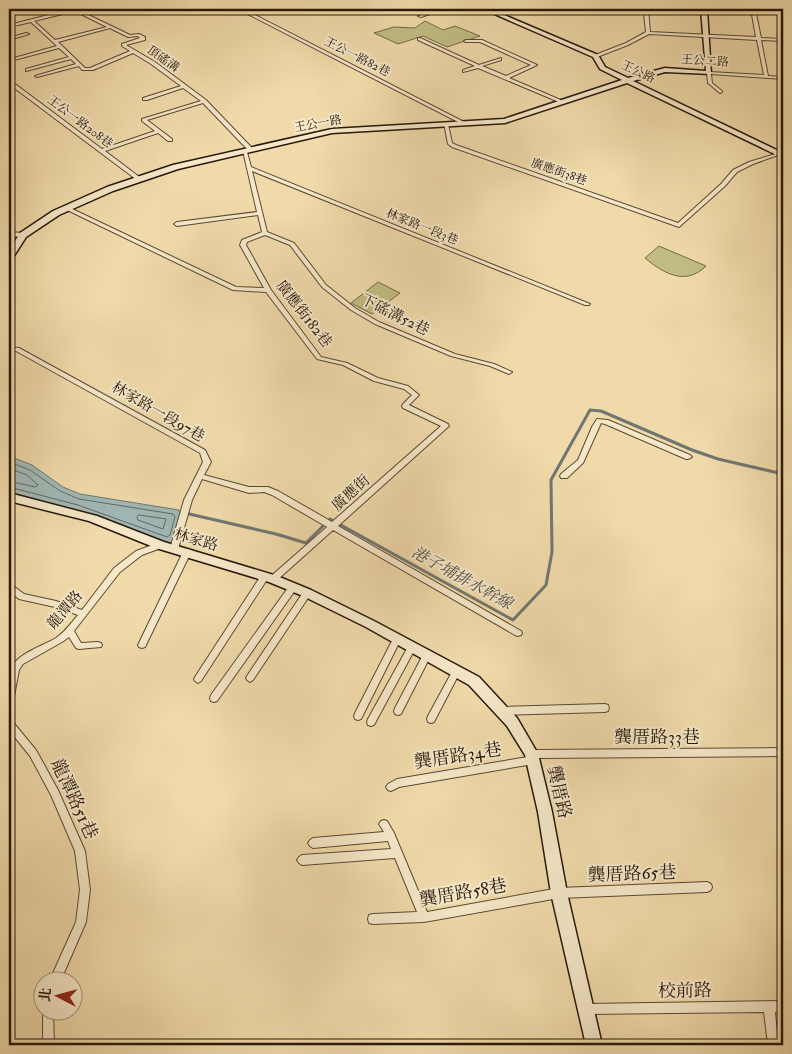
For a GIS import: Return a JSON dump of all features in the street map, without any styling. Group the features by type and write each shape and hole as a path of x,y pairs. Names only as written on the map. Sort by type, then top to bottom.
{"street":[{"path":"9,26 75,9"},
{"name":"頂磘溝","path":"75,9 128,36 139,35 144,38 132,50 204,101 248,151"},
{"name":"王公一路82巷","path":"240,9 464,123"},
{"path":"420,16 443,9"},
{"name":"王公路","path":"486,9 596,56 602,68 781,155"},
{"path":"587,9 646,11 648,33"},
{"path":"704,9 710,83 720,92"},
{"path":"754,9 766,77"},
{"path":"30,20 84,69 91,69 132,50"},
{"path":"54,42 111,27"},
{"path":"596,56 627,44 648,33 783,40"},
{"path":"9,39 27,34"},
{"path":"132,50 123,45 144,38"},
{"path":"419,39 561,102"},
{"path":"466,41 481,40 535,65 505,78"},
{"path":"16,59 58,47"},
{"path":"28,70 72,58"},
{"path":"465,71 499,59"},
{"path":"37,76 79,65"},
{"name":"王公二路","path":"627,80 665,70 783,78"},
{"name":"王公一路","path":"23,235 66,208 138,179 194,162 332,131 505,121 627,80"},
{"name":"王公一路208巷","path":"9,82 138,179"},
{"path":"145,99 184,86"},
{"path":"170,140 144,120 204,101"},
{"name":"廣應街38巷","path":"446,124 450,144 454,146 679,225 723,186 735,171 751,163 781,155"},
{"path":"101,150 159,131"},
{"path":"248,151 250,168 266,233"},
{"name":"林家路一段3巷","path":"250,168 587,304"},
{"path":"66,208 235,289 268,290"},
{"path":"177,224 260,213"},
{"name":"廣應街182巷","path":"266,233 244,241 243,245 268,290 320,358 346,364 376,380 406,387 416,395 405,406 446,426"},
{"name":"下磘溝52巷","path":"266,233 292,244 324,286 369,318 396,332 453,356 492,365 508,372"},
{"path":"9,234 23,235 9,257"},
{"name":"林家路一段97巷","path":"9,349 17,349 203,452 207,462 183,513 174,548"},
{"path":"564,476 580,461 599,421 606,422 688,457"},
{"name":"廣應街","path":"198,679 269,577 334,527 446,426"},
{"path":"199,476 249,490 265,490 275,493 518,632"},
{"name":"林家路","path":"9,497 69,512 119,528 158,546 174,548 269,577 308,593 370,624"},
{"name":"龍潭路","path":"9,701 12,669 70,631 117,570 139,553 158,546"},
{"path":"142,645 187,552"},
{"path":"9,587 22,598 56,604 82,613"},
{"path":"214,698 293,587"},
{"path":"250,678 308,593"},
{"name":"龔厝路","path":"370,624 474,681 512,722 532,757 546,812 558,893 594,1045"},
{"path":"70,631 79,646 98,645"},
{"path":"358,716 397,639"},
{"path":"371,722 412,647"},
{"path":"398,711 427,655"},
{"path":"430,719 456,672"},
{"path":"503,711 605,708"},
{"name":"龍潭路51巷","path":"9,724 33,753 55,793 80,851 85,890 81,922 58,972"},
{"name":"龔厝路33巷","path":"532,757 783,752"},
{"name":"龔厝路34巷","path":"391,787 397,782 532,757"},
{"path":"384,824 391,836 424,918"},
{"path":"313,843 391,836"},
{"path":"302,860 398,853"},
{"name":"龔厝路65巷","path":"558,893 707,887"},
{"name":"龔厝路58巷","path":"372,919 424,918 558,893"},
{"name":"校前路","path":"586,1009 783,1006"},
{"path":"769,1007 773,1045"},
{"path":"48,1022 49,1045"}],"shaded area":[{"path":"425,21 443,30 455,26 480,36 447,47 423,36 398,44 374,33 394,27 415,28"},
{"path":"659,246 706,266 691,275 675,276 667,273 645,258"},
{"path":"378,282 400,293 372,314 351,303"}],"water":[{"path":"9,456 32,465 63,487 80,494 179,510 180,518 172,544 76,510 9,492"}],"waterway":[{"name":"港子埔排水幹線","path":"185,513 276,534 306,543 330,519 513,620 546,585 552,552 551,480 590,410 601,411 692,450 718,459 783,474"}]}
